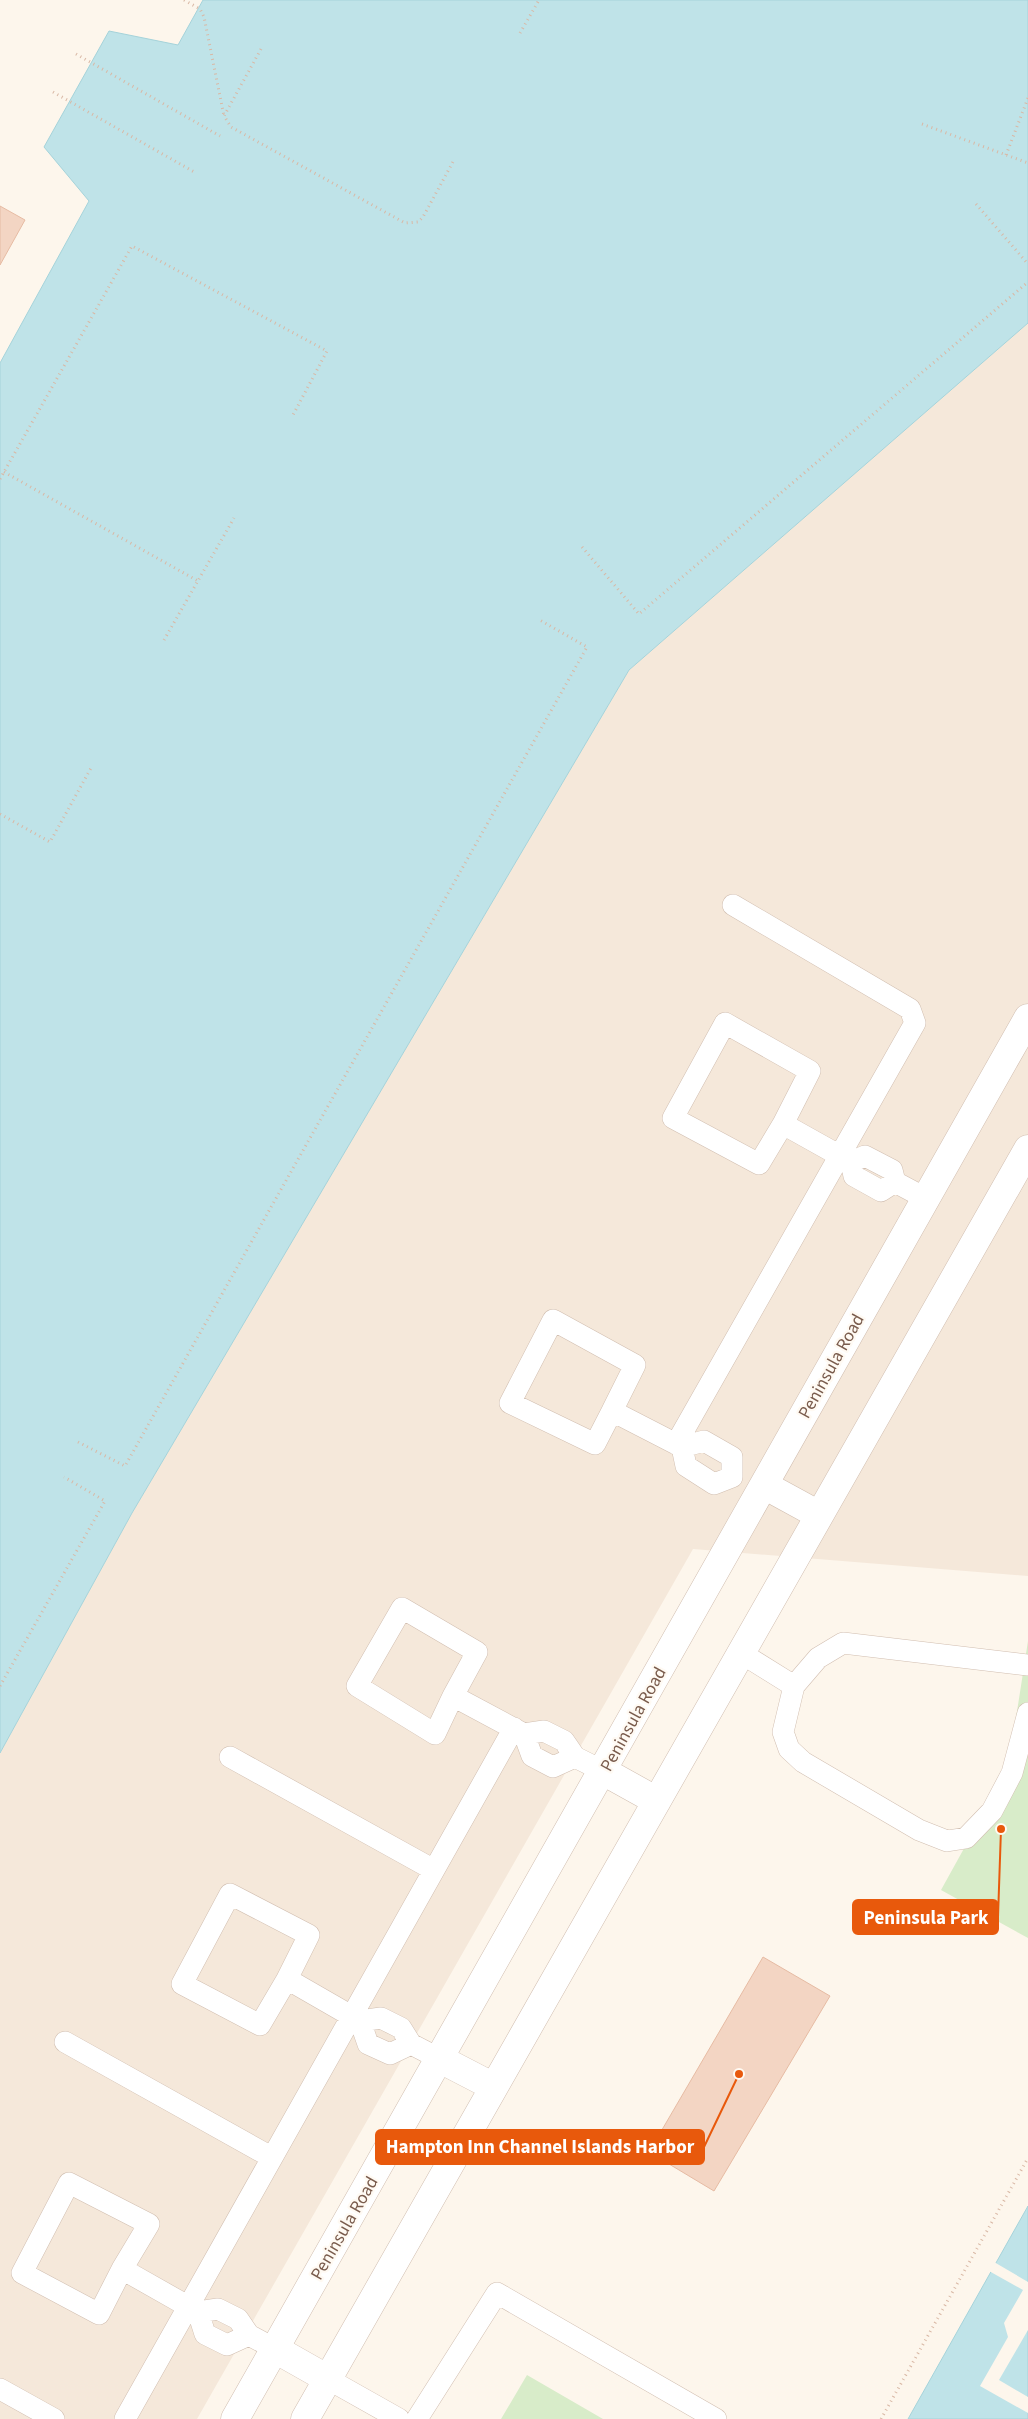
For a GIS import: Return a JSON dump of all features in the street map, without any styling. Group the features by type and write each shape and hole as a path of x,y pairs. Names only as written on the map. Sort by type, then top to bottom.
{"street":[{"name":"Peninsula Road","path":"236,2419 604,1771 924,1198 1025,1029"},
{"path":"305,2419 1028,1149"},
{"path":"762,1489 819,1515"},
{"path":"604,1771 657,1801"},
{"path":"440,2059 494,2087"},
{"path":"275,2349 328,2379"}],"lane":[{"path":"733,905 910,1009 915,1023 845,1158 679,1446 686,1466 714,1484 732,1476 762,1489"},
{"path":"725,1023 810,1070 783,1124 759,1164 673,1118 725,1023"},
{"path":"783,1124 845,1158 865,1156 892,1170 895,1182 924,1198"},
{"path":"552,1320 635,1365 612,1411 595,1444 510,1402 552,1320"},
{"path":"612,1411 679,1446 704,1441 732,1457 732,1476"},
{"path":"402,1608 477,1652 453,1696 435,1734 357,1686 402,1608"},
{"path":"1028,1665 843,1642 818,1658 794,1686 783,1732 788,1748 803,1762 918,1830 947,1841 966,1838 992,1811 1012,1773 1028,1713"},
{"path":"741,1653 794,1686"},
{"path":"453,1696 519,1731 544,1731 564,1741 574,1757 604,1771"},
{"path":"125,2419 193,2309 271,2157 356,2019 434,1870 519,1731"},
{"path":"230,1757 434,1870"},
{"path":"230,1894 310,1935 287,1979 260,2025 182,1984 230,1894"},
{"path":"287,1979 356,2019 380,2018 401,2028 411,2044 440,2059"},
{"path":"65,2042 271,2157"},
{"path":"70,2183 149,2224 122,2269 100,2314 22,2273 70,2183"},
{"path":"122,2269 193,2309 218,2309 238,2319 248,2335 275,2349"},
{"path":"417,2419 497,2293 716,2419"},
{"path":"328,2379 399,2419"},
{"path":"0,2389 54,2419"}],"path":[{"path":"184,0 200,9 204,17 224,116 231,127 405,223 418,222 423,217 454,160"},
{"path":"520,33 539,0"},
{"path":"224,116 261,49"},
{"path":"76,54 220,136"},
{"path":"53,92 196,173"},
{"path":"1006,155 1028,98"},
{"path":"922,124 1028,163"},
{"path":"976,204 1028,264"},
{"path":"0,479 132,246 327,351 293,415"},
{"path":"582,547 638,614 1028,282"},
{"path":"4,472 198,581"},
{"path":"164,640 234,518"},
{"path":"78,1442 124,1466 587,646 538,619"},
{"path":"0,814 50,842 91,768"},
{"path":"0,1686 105,1501 64,1477"},
{"path":"881,2419 1028,2158"}],"shaded area":[{"path":"1028,323 1028,1576 693,1549 197,2419 0,2419 0,1753 132,1513 629,670"}],"green space":[{"path":"1028,1641 1028,1938 941,1890 1008,1769"},
{"path":"527,2375 603,2419 501,2419"}],"water":[{"path":"203,0 1028,0 1028,323 629,670 132,1513 0,1753 0,363 89,201 44,147 109,31 178,45"},
{"path":"1028,2206 1028,2419 908,2419"}],"pier":[{"path":"994,2262 1028,2282 1028,2330 999,2380 1028,2397 1028,2413 980,2386 1008,2337 1004,2323 1023,2290 989,2271"}],"building":[{"path":"0,206 25,220 0,265"},
{"path":"763,1957 830,1996 714,2191 649,2152"}],"place":[{"name":"Peninsula Park","path":"1001,1829"},
{"name":"Hampton Inn Channel Islands Harbor","path":"739,2074"}]}
